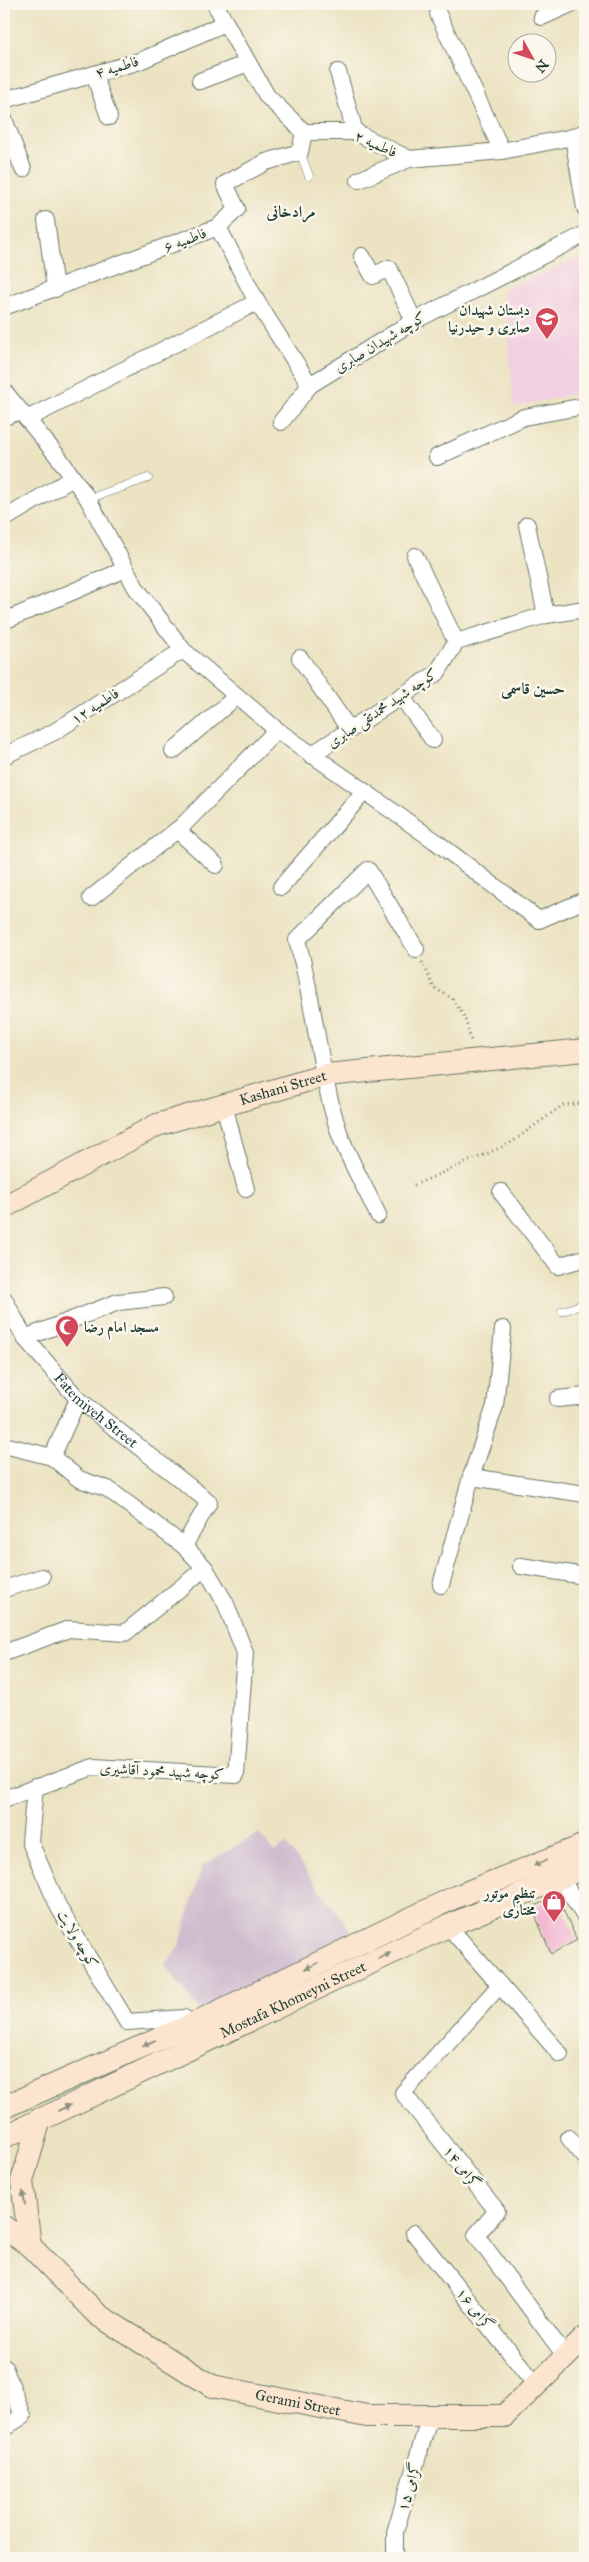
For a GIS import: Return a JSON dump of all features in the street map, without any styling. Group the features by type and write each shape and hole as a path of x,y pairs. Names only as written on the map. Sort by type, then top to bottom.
{"street":[{"path":"216,4 267,96 304,132 300,152"},
{"path":"542,17 571,4"},
{"path":"438,14 502,151"},
{"name":"فاطمیه ۴","path":"4,100 140,61 226,24"},
{"path":"200,82 248,63"},
{"path":"338,72 355,132"},
{"path":"94,74 109,117"},
{"path":"4,119 23,168"},
{"name":"فاطمیه ۲","path":"304,132 355,132 409,159 502,151 579,134"},
{"path":"579,134 585,208"},
{"name":"فاطمیه ۶","path":"4,307 218,228 237,209 225,184 266,162 300,152"},
{"path":"359,180 409,159"},
{"path":"46,220 55,288"},
{"path":"218,228 257,302 310,385"},
{"name":"کوچه شهیدان صابری","path":"281,422 310,385 414,321 585,234"},
{"path":"362,256 373,276 389,268 414,321"},
{"path":"4,417 23,415 257,302"},
{"path":"4,391 88,499 136,588 183,650 277,730 539,920 585,900"},
{"path":"437,457 524,417 585,406"},
{"path":"4,519 73,478"},
{"path":"526,525 546,615"},
{"path":"415,556 456,642 546,615 585,609"},
{"path":"4,621 126,569"},
{"name":"کوچه شهید محمدتقی صابری","path":"311,755 438,673 456,642"},
{"name":"فاطمیه ۱۲","path":"4,756 54,732 183,650"},
{"path":"300,658 349,729"},
{"path":"173,751 238,696"},
{"path":"401,696 433,740"},
{"path":"90,898 177,830 277,730"},
{"path":"281,887 364,792"},
{"path":"177,830 216,865"},
{"path":"378,1215 340,1135 326,1076 306,972 297,940 368,870 416,949"},
{"name":"Kashani Street","path":"4,1207 157,1125 326,1076 585,1050"},
{"path":"224,1105 246,1189"},
{"path":"501,1192 558,1266 585,1258"},
{"path":"25,1338 118,1302 164,1297"},
{"name":"Fatemiyeh Street","path":"4,1299 25,1338 78,1399 209,1502 184,1546"},
{"path":"441,1585 471,1477 495,1406 503,1329"},
{"path":"558,1399 585,1396"},
{"path":"52,1457 78,1399"},
{"path":"4,1445 52,1457 79,1479 108,1489 184,1546 205,1568 125,1634 68,1629 4,1653"},
{"path":"471,1477 585,1494"},
{"path":"522,1566 585,1576"},
{"name":"کوچه شهید محمود آقاشیری","path":"4,1799 93,1767 236,1775 245,1653 226,1602 205,1568"},
{"path":"4,1589 42,1577"},
{"name":"کوچه ولایت","path":"35,1787 30,1842 59,1908 127,2022 184,2018 193,2024"},
{"name":"Mostafa Khomeyni Street","path":"4,2107 193,2024 453,1898 585,1845"},
{"name":"Mostafa Khomeyni Street","path":"4,2137 448,1926 585,1867"},
{"path":"560,1877 585,1917"},
{"path":"448,1926 560,2054"},
{"name":"گرامی ۱۴","path":"500,1985 403,2093 497,2211 476,2235 566,2357"},
{"path":"30,2246 22,2182 40,2119"},
{"path":"569,2138 585,2157"},
{"name":"Gerami Street","path":"4,2227 30,2246 98,2315 212,2386 367,2416 504,2416 585,2339"},
{"name":"گرامی ۱۶","path":"414,2233 536,2385"},
{"path":"4,2367 23,2416 4,2428"},
{"name":"گرامی ۱۵","path":"395,2558 395,2532 430,2416"}],"lane":[{"path":"300,152 309,176"},
{"path":"88,499 148,478"},
{"path":"562,1311 585,1304"}],"path":[{"path":"416,949 434,988 452,998 465,1018 472,1044 463,1045"},
{"path":"414,1185 509,1144 563,1106 585,1103"}],"shaded area":[{"name":"دبستان شهیدان صابری و حیدرنیا","path":"580,258 585,269 585,392 514,407 504,289"},
{"path":"259,1833 274,1852 286,1844 361,1944 211,2025 165,1965 179,1947 202,1866"}],"building":[{"name":"تنظیم موتور مختاری","path":"557,1896 577,1940 551,1954 532,1907"}],"place":[{"name":"دبستان شهیدان صابری و حیدرنیا","path":"547,340"},
{"name":"مسجد امام رضا","path":"67,1348"},
{"name":"تنظیم موتور مختاری","path":"554,1923"}],"district":[{"name":"مرادخانی","path":"291,211"},
{"name":"حسین قاسمی","path":"533,688"}]}
